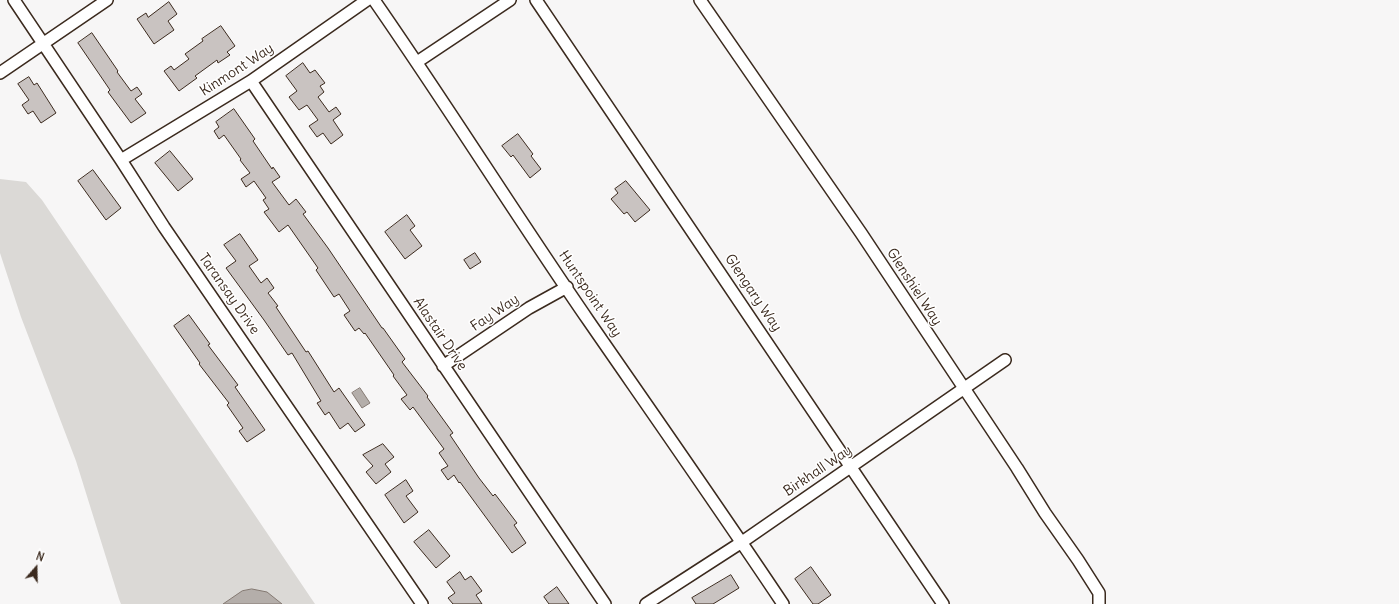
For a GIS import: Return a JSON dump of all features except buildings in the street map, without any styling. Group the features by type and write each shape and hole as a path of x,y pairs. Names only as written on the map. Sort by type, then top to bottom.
{"street":[{"name":"Taransay Drive","path":"14,0 164,227 422,604"},
{"path":"0,73 107,0"},
{"name":"Kinmont Way","path":"121,160 250,81 367,0"},
{"name":"Huntspoint Way","path":"374,0 417,62 566,287 783,604"},
{"path":"417,62 510,0"},
{"name":"Glengary Way","path":"536,0 943,604"},
{"name":"Glenshiel Way","path":"700,0 861,233 1099,599"},
{"name":"Alastair Drive","path":"250,81 605,604"},
{"name":"Fay Way","path":"443,366 529,308 566,287"},
{"name":"Birkhall Way","path":"646,604 742,542 964,390 1005,360"}],"shaded area":[{"path":"0,179 26,182 42,200 315,604 121,604 76,461 21,317 0,253"},
{"path":"360,388 370,403 362,408 352,393"},
{"path":"252,589 267,592 282,604 223,604 242,591"}]}
